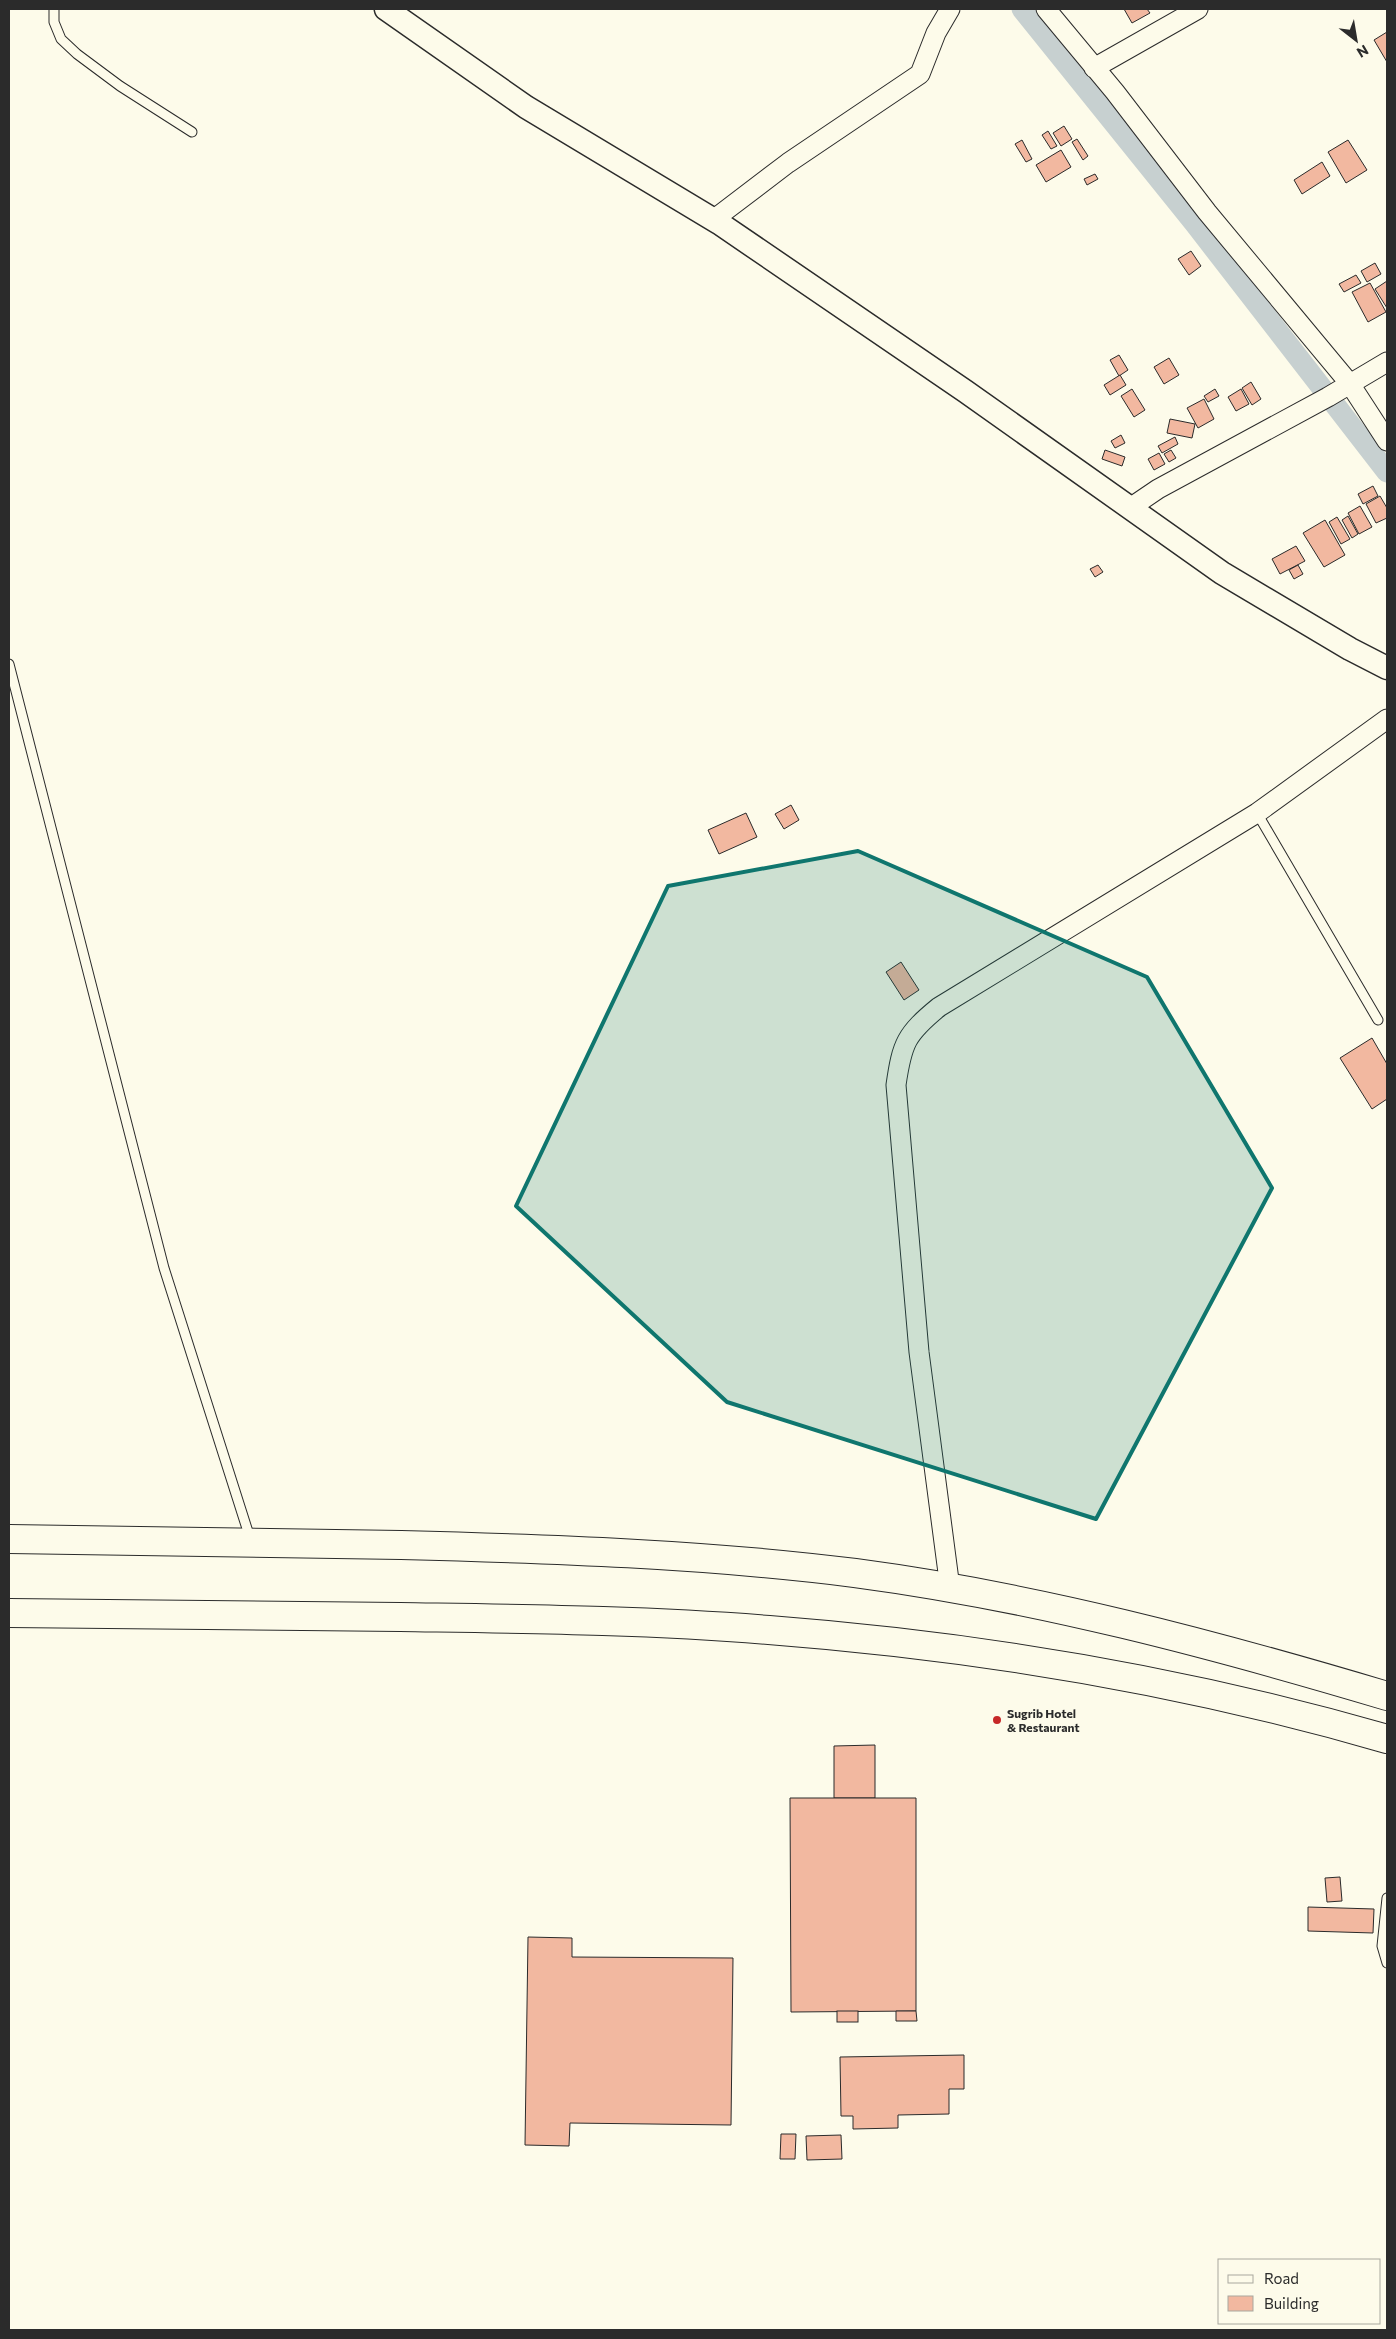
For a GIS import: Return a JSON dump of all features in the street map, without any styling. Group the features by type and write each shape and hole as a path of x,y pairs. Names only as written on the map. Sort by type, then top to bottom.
{"highway":[{"path":"9,1539 251,1542 622,1552 777,1565 950,1588 1095,1617 1198,1642 1387,1696"},
{"path":"9,1613 572,1620 767,1629 875,1639 986,1653 1094,1671 1168,1685 1387,1739"}],"street":[{"path":"386,9 526,108 713,220 965,391 1222,573 1350,649 1387,668"},
{"path":"713,220 788,163 920,74 936,32 950,9"},
{"path":"1046,9 1207,212 1350,384 1387,441"},
{"path":"1094,68 1198,9"},
{"path":"1130,508 1158,489 1387,362"},
{"path":"950,1588 919,1352 896,1085 901,1053 916,1026 939,1007 1257,813 1387,719"}],"lane":[{"path":"54,9 54,22 61,39 77,54 120,86 192,132"},
{"path":"9,664 164,1268 251,1542"},
{"path":"1257,813 1378,1020"},
{"path":"1387,1898 1382,1946 1387,1963"}],"highlighted area":[{"path":"858,851 1147,977 1272,1188 1096,1519 727,1402 516,1206 668,886"}],"building":[{"path":"1124,9 1147,9 1150,13 1132,23"},
{"path":"1387,32 1387,62 1374,40"},
{"path":"1064,126 1072,139 1061,146 1053,133"},
{"path":"1048,131 1057,146 1051,149 1042,135"},
{"path":"1077,139 1088,156 1083,160 1072,142"},
{"path":"1022,140 1032,159 1026,162 1015,144"},
{"path":"1348,140 1367,170 1346,183 1328,152"},
{"path":"1061,150 1071,167 1046,182 1036,165"},
{"path":"1322,162 1330,176 1302,194 1294,180"},
{"path":"1095,174 1098,179 1087,185 1084,179"},
{"path":"1191,251 1201,266 1189,275 1178,259"},
{"path":"1375,263 1381,274 1367,282 1361,271"},
{"path":"1356,275 1361,283 1344,292 1339,284"},
{"path":"1387,281 1387,308 1375,289"},
{"path":"1370,283 1386,312 1368,322 1352,292"},
{"path":"1119,355 1128,370 1119,376 1110,360"},
{"path":"1169,358 1179,375 1164,384 1154,367"},
{"path":"1120,375 1126,385 1110,395 1104,385"},
{"path":"1251,382 1261,399 1252,405 1242,388"},
{"path":"1132,389 1145,410 1134,417 1121,396"},
{"path":"1215,389 1219,396 1208,402 1204,396"},
{"path":"1241,389 1249,404 1236,411 1228,397"},
{"path":"1204,399 1214,419 1198,428 1187,408"},
{"path":"1170,419 1195,424 1192,438 1167,433"},
{"path":"1121,435 1125,443 1115,448 1111,441"},
{"path":"1175,437 1178,444 1162,453 1158,446"},
{"path":"1105,450 1125,457 1122,466 1102,459"},
{"path":"1171,450 1176,458 1169,462 1164,454"},
{"path":"1159,453 1165,464 1154,470 1148,459"},
{"path":"1373,486 1378,496 1363,504 1358,494"},
{"path":"1380,496 1387,508 1387,518 1376,523 1366,504"},
{"path":"1360,506 1372,527 1359,534 1348,513"},
{"path":"1348,516 1358,534 1352,538 1342,520"},
{"path":"1337,517 1350,539 1341,544 1329,522"},
{"path":"1325,520 1345,555 1324,567 1303,533"},
{"path":"1296,546 1305,561 1280,574 1272,559"},
{"path":"1098,565 1103,572 1095,577 1090,569"},
{"path":"1298,565 1303,574 1294,579 1289,570"},
{"path":"791,805 799,820 784,829 775,814"},
{"path":"746,813 757,837 719,854 708,830"},
{"path":"901,962 919,990 904,1000 886,972"},
{"path":"1372,1038 1387,1064 1387,1099 1372,1109 1340,1058"},
{"path":"875,1745 875,1798 834,1798 834,1746"},
{"path":"790,1798 916,1798 916,2011 791,2012"},
{"path":"1340,1877 1342,1901 1327,1902 1325,1878"},
{"path":"1308,1907 1374,1909 1373,1933 1308,1931"},
{"path":"528,1937 572,1938 572,1957 733,1958 731,2125 570,2123 569,2146 525,2145"},
{"path":"837,2011 858,2011 858,2022 837,2022"},
{"path":"896,2011 916,2011 917,2021 896,2021"},
{"path":"964,2055 964,2089 949,2089 949,2114 898,2115 898,2128 853,2129 853,2116 841,2116 840,2057"},
{"path":"781,2134 796,2134 795,2159 780,2159"},
{"path":"841,2135 842,2159 807,2160 806,2136"}],"waterway":[{"path":"1022,9 1195,224 1387,472"}],"place":[{"name":"Sugrib Hotel & Restaurant","path":"997,1720"}]}
